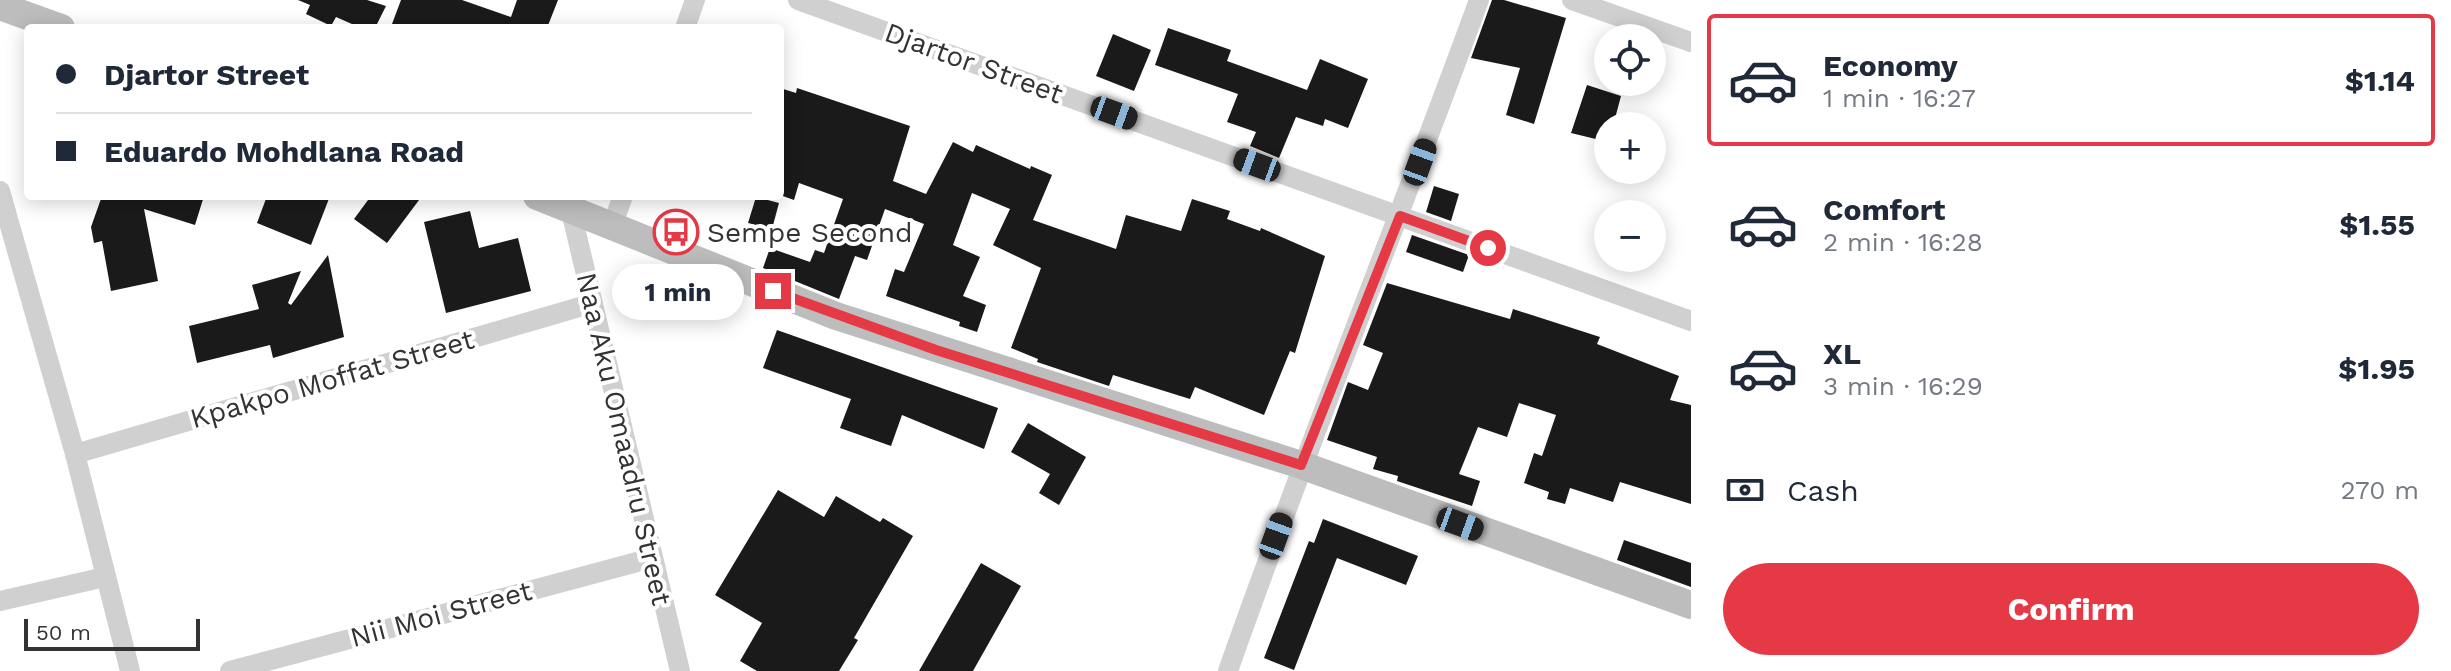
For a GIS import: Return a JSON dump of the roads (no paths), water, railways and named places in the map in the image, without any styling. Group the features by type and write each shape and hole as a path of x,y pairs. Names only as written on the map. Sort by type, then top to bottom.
{"main road":[{"path":"0,6 50,24"},
{"path":"549,200 836,316 1301,465 1691,605"}],"street":[{"path":"686,24 695,0"},
{"name":"Djartor Street","path":"798,0 1691,321"},
{"path":"1228,671 1301,465 1400,216 1479,0"},
{"path":"1572,0 1691,42"},
{"path":"0,191 75,454 130,671"},
{"path":"612,226 622,200"},
{"name":"Naa Aku Omaadru Street","path":"570,207 590,304 680,671"},
{"name":"Kpakpo Moffat Street","path":"75,454 590,304"},
{"name":"Nii Moi Street","path":"230,671 652,558"},
{"path":"0,601 105,577"}],"place":[{"name":"Sempe Second","path":"676,232"}]}
